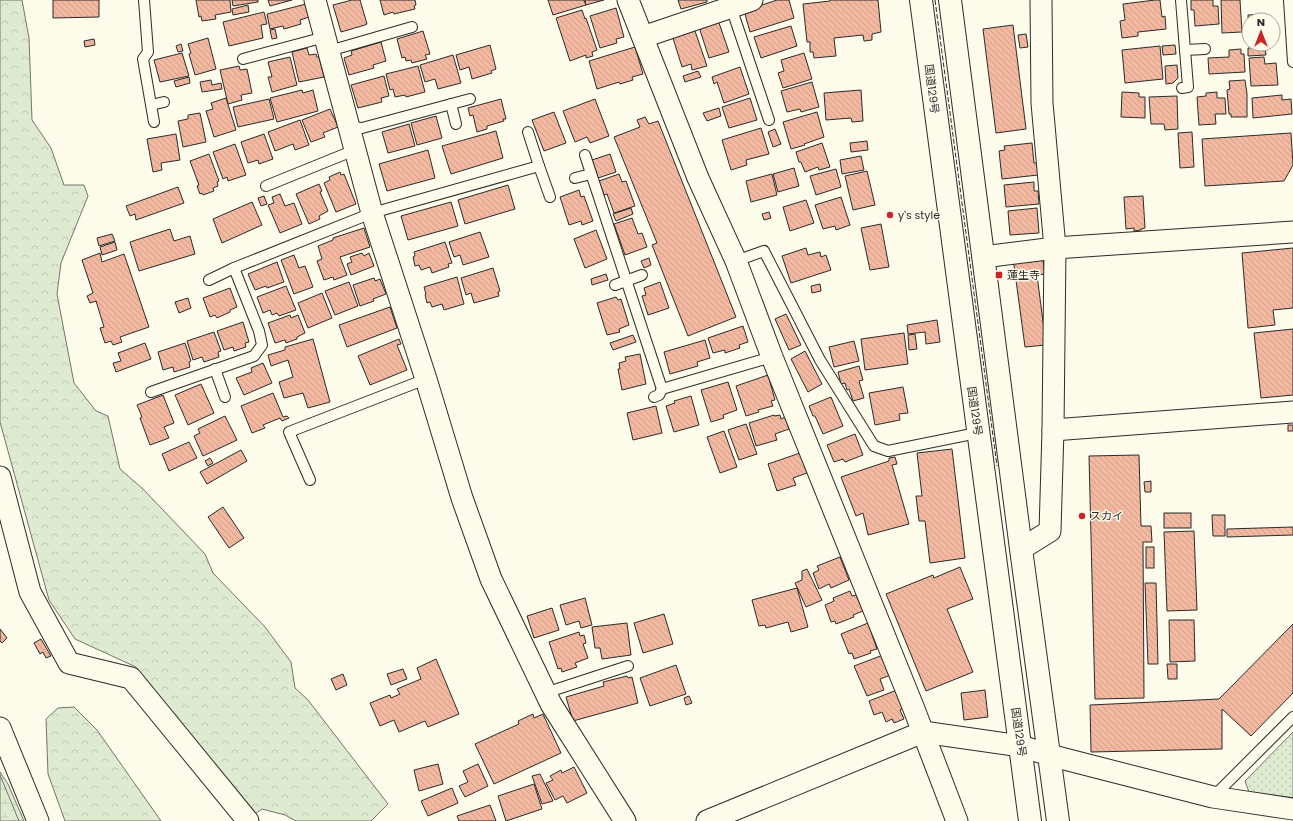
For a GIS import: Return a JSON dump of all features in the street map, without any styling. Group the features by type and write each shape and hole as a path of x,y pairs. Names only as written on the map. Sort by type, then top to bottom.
{"highway":[{"name":"国道129号","path":"921,0 977,433 1021,746 1030,821"},
{"path":"950,0 1021,549 1058,821"}],"street":[{"path":"315,0 372,214 426,379 462,498 491,579 551,704 625,821"},
{"path":"628,0 698,178 736,261 772,356 923,732 957,821"},
{"path":"643,37 752,0"},
{"path":"1021,549 1050,531 1054,430 1055,248 1042,103 1041,0"},
{"path":"983,257 1055,248 1293,232"},
{"path":"1054,430 1293,412"},
{"path":"0,477 30,592 68,663 131,678 248,821"},
{"path":"0,728 38,821"},
{"path":"707,821 923,732 1021,746 1049,755 1213,797 1293,809"}],"lane":[{"path":"144,0 148,52 143,58 154,122"},
{"path":"1181,0 1188,87 1182,88"},
{"path":"1288,0 1293,62"},
{"path":"732,7 769,120"},
{"path":"243,58 327,44 412,27"},
{"path":"1185,50 1205,48"},
{"path":"349,127 362,128 470,99"},
{"path":"151,105 164,102"},
{"path":"451,104 456,124"},
{"path":"528,132 550,197"},
{"path":"266,186 345,154 356,152"},
{"path":"585,155 662,389 659,395 654,396"},
{"path":"209,280 234,268 372,214 539,166"},
{"path":"575,178 591,174"},
{"path":"736,261 764,251 820,360 874,446 888,452 977,433"},
{"path":"151,392 254,356 262,345 259,331 234,268"},
{"path":"615,285 642,275"},
{"path":"662,389 772,356"},
{"path":"215,369 225,396"},
{"path":"310,480 289,432 426,379"},
{"path":"545,693 628,666"},
{"path":"1213,797 1293,717"}],"green space":[{"path":"0,0 22,0 29,38 32,120 51,148 64,185 84,185 88,196 61,263 57,294 74,383 96,411 108,416 120,469 143,489 205,554 213,573 265,627 291,662 295,688 308,700 388,804 371,821 296,821 285,815 262,809 255,814 136,667 75,639 49,600 0,422"},
{"path":"74,707 97,730 161,821 65,821 48,774 46,719 58,708"},
{"path":"1293,732 1293,799 1249,792 1245,781"},
{"path":"0,772 8,784 24,821 0,821"},
{"path":"0,775 19,821 0,821"}],"building":[{"path":"53,0 99,0 99,17 53,18"},
{"path":"196,0 230,0 231,12 215,15 216,19 202,21 201,16 199,17"},
{"path":"232,0 258,0 258,2 233,6"},
{"path":"268,0 292,0 270,6"},
{"path":"352,0 360,0 367,24 341,32 333,5"},
{"path":"380,0 415,0 416,5 414,6 415,9 394,14 393,12 384,15"},
{"path":"548,0 584,0 586,5 553,15"},
{"path":"585,0 604,0 586,5"},
{"path":"678,0 707,0 707,2 681,9"},
{"path":"777,0 789,0 794,18 750,32 745,14 751,12 750,9"},
{"path":"830,0 878,0 881,32 872,34 872,40 864,41 863,35 834,38 836,56 814,58 813,52 810,52 810,42 807,42 803,4"},
{"path":"1160,0 1162,17 1165,16 1166,29 1138,32 1138,36 1122,38 1120,21 1125,20 1123,4"},
{"path":"1191,0 1213,0 1213,6 1218,6 1219,24 1195,26 1194,10 1191,10"},
{"path":"1221,0 1240,0 1241,32 1222,33"},
{"path":"306,4 309,17 300,20 301,24 284,29 283,26 270,29 267,14"},
{"path":"248,5 249,12 233,15 232,9"},
{"path":"616,8 624,37 616,39 617,43 600,48 590,16"},
{"path":"582,10 597,50 592,52 593,56 586,58 586,55 570,61 556,18"},
{"path":"264,12 267,24 261,25 263,38 229,46 223,22"},
{"path":"718,20 729,52 709,58 699,27"},
{"path":"1013,25 1026,129 996,133 983,29"},
{"path":"791,26 797,46 761,58 754,37"},
{"path":"694,28 707,66 692,70 691,64 682,67 672,35"},
{"path":"275,29 277,38 272,39 270,30"},
{"path":"423,31 430,54 425,55 427,59 412,63 411,60 406,61 405,57 402,58 397,39"},
{"path":"1026,34 1028,47 1020,48 1018,35"},
{"path":"208,38 216,69 195,75 189,54 191,53 188,44"},
{"path":"94,39 95,45 85,47 84,41"},
{"path":"381,42 386,61 373,65 374,68 349,75 344,58 352,55 351,51"},
{"path":"181,44 183,51 178,52 176,46"},
{"path":"490,45 496,69 491,71 492,73 472,79 469,67 460,70 456,55"},
{"path":"1175,45 1176,54 1163,55 1162,46"},
{"path":"1160,46 1163,79 1125,83 1122,50"},
{"path":"635,47 643,74 632,77 633,80 620,84 619,82 597,89 589,61"},
{"path":"307,48 309,55 316,54 317,57 319,57 324,77 299,82 292,52"},
{"path":"1241,49 1241,54 1244,54 1245,72 1209,74 1208,58 1229,57 1229,50"},
{"path":"1248,52 1266,52 1266,55 1248,56"},
{"path":"182,53 189,76 160,82 154,60"},
{"path":"804,53 812,79 783,88 778,73 784,71 781,60"},
{"path":"453,55 461,83 438,89 435,79 425,82 420,65"},
{"path":"290,57 297,85 272,92 268,77 272,77 268,62"},
{"path":"1264,57 1265,64 1276,63 1278,85 1251,86 1249,58"},
{"path":"1177,65 1178,78 1173,83 1166,84 1165,66"},
{"path":"239,66 240,70 247,69 252,93 241,95 242,100 228,104 220,70"},
{"path":"418,66 425,92 406,97 405,95 395,97 393,89 390,90 386,74"},
{"path":"740,67 749,94 724,103 717,82 714,84 712,77"},
{"path":"698,71 701,77 685,82 683,76"},
{"path":"384,76 389,96 381,98 382,102 358,108 351,85"},
{"path":"189,77 190,83 176,87 174,81"},
{"path":"211,80 212,85 221,83 222,89 202,92 200,82"},
{"path":"1245,80 1247,94 1247,117 1231,117 1231,114 1229,114 1227,90 1230,89 1229,81"},
{"path":"812,82 819,107 801,112 800,109 787,112 781,91"},
{"path":"302,90 303,93 313,90 318,111 277,122 270,98"},
{"path":"861,90 863,121 852,122 851,118 826,120 824,93"},
{"path":"1122,92 1139,93 1139,97 1145,97 1145,118 1121,117"},
{"path":"1217,92 1217,98 1225,98 1226,114 1215,114 1216,124 1199,125 1197,97 1206,96 1206,93"},
{"path":"1282,95 1282,100 1291,99 1292,114 1253,118 1252,98"},
{"path":"1177,96 1178,129 1165,130 1164,124 1151,124 1149,97"},
{"path":"226,98 236,130 214,137 206,111 213,109 211,103"},
{"path":"750,98 757,120 729,128 722,107"},
{"path":"269,99 274,119 238,127 233,107"},
{"path":"501,99 506,119 487,126 487,129 477,132 473,115 470,116 468,108"},
{"path":"595,99 609,136 590,143 587,137 575,142 563,111"},
{"path":"719,108 721,116 707,121 703,113"},
{"path":"330,109 338,127 323,133 325,137 311,142 302,120"},
{"path":"554,112 566,143 544,151 532,120"},
{"path":"817,112 824,137 791,149 783,122"},
{"path":"200,113 206,142 183,147 178,121 188,119 188,115"},
{"path":"436,116 442,138 417,145 411,123"},
{"path":"645,117 649,124 658,121 736,317 688,336 652,245 657,243 614,137 640,127 637,120"},
{"path":"300,120 309,145 295,150 293,144 275,151 268,132"},
{"path":"409,124 415,146 388,153 382,132"},
{"path":"761,128 769,154 746,160 747,165 731,170 722,140"},
{"path":"775,129 781,144 773,147 768,132"},
{"path":"496,131 503,158 451,174 442,146"},
{"path":"1192,132 1194,167 1180,168 1178,133"},
{"path":"1291,133 1293,165 1284,181 1205,186 1202,139"},
{"path":"176,134 180,160 161,163 162,170 153,172 147,139"},
{"path":"264,134 273,159 259,164 258,160 248,163 241,142"},
{"path":"867,141 868,150 851,152 850,143"},
{"path":"822,143 830,167 819,170 818,167 805,172 801,162 799,162 796,152"},
{"path":"1032,143 1034,163 1037,163 1038,175 1002,179 999,151 1005,150 1004,146"},
{"path":"235,144 246,175 228,181 227,177 223,179 213,152"},
{"path":"428,150 435,178 387,191 379,164"},
{"path":"209,154 219,181 217,182 218,186 213,188 214,191 203,195 202,193 200,194 197,186 199,185 190,161"},
{"path":"610,154 616,172 598,178 592,160"},
{"path":"861,156 864,170 842,174 840,160"},
{"path":"794,168 799,186 778,192 773,174"},
{"path":"836,169 841,187 816,195 810,176"},
{"path":"867,171 875,205 853,210 845,176"},
{"path":"340,172 341,175 344,174 356,204 336,212 324,183 330,180 329,177"},
{"path":"619,174 622,182 626,181 635,206 614,213 607,194 604,195 599,181"},
{"path":"772,174 777,195 751,202 746,181"},
{"path":"1034,182 1034,191 1038,191 1039,204 1006,207 1004,185"},
{"path":"319,184 322,191 320,192 328,211 319,216 320,219 309,224 296,194"},
{"path":"508,185 515,209 465,224 458,200"},
{"path":"178,187 184,203 136,220 135,214 130,216 126,206"},
{"path":"579,190 581,197 584,196 593,221 582,225 581,221 569,225 560,197"},
{"path":"280,194 285,206 294,203 302,224 280,233 268,205 274,203 272,197"},
{"path":"264,196 267,204 261,206 258,198"},
{"path":"1143,196 1145,228 1134,231 1134,228 1126,229 1124,197"},
{"path":"841,197 850,225 836,230 835,226 823,229 815,205"},
{"path":"806,200 814,223 790,231 783,207"},
{"path":"252,202 262,225 222,243 213,219"},
{"path":"451,202 458,226 408,240 401,216"},
{"path":"631,208 633,214 616,221 613,214"},
{"path":"1037,208 1039,233 1010,235 1008,211"},
{"path":"769,212 771,218 764,220 762,214"},
{"path":"632,218 638,234 642,233 647,247 625,255 614,224"},
{"path":"881,224 889,267 870,270 861,228"},
{"path":"364,228 370,247 340,257 347,275 334,280 333,277 324,280 317,261 322,259 318,246 333,240 333,238"},
{"path":"170,229 174,241 190,236 195,254 139,271 130,242"},
{"path":"596,230 607,259 585,268 574,239"},
{"path":"480,232 489,257 463,265 460,255 454,257 449,242"},
{"path":"112,234 115,241 99,246 97,238"},
{"path":"115,242 117,250 102,255 100,247"},
{"path":"445,242 452,263 448,264 449,267 432,273 430,267 421,270 419,265 415,266 413,257 415,256 414,252"},
{"path":"806,248 808,255 820,252 821,257 826,255 831,270 791,283 782,256"},
{"path":"1293,248 1293,308 1273,310 1275,325 1248,328 1242,253"},
{"path":"100,253 102,262 124,254 149,327 120,337 122,342 113,345 111,341 105,343 100,328 104,327 96,301 90,303 87,296 93,293 82,260"},
{"path":"362,253 364,256 369,253 374,266 351,275 347,264 352,262 350,257"},
{"path":"1042,254 1045,274 1037,275 1046,345 1025,347 1013,258"},
{"path":"294,255 299,268 305,266 313,287 294,294 281,260"},
{"path":"649,258 651,265 644,268 641,261"},
{"path":"277,262 284,282 267,288 266,286 255,290 248,274"},
{"path":"493,268 500,291 498,292 499,296 474,303 471,293 466,295 461,278"},
{"path":"606,274 608,280 592,285 591,279"},
{"path":"457,277 464,304 444,310 442,304 432,307 430,302 427,303 424,287"},
{"path":"374,278 375,281 380,279 386,294 373,299 374,301 360,306 353,285"},
{"path":"349,282 358,306 335,315 325,291"},
{"path":"660,282 669,308 648,315 642,296 646,295 644,288"},
{"path":"820,284 821,291 812,293 811,286"},
{"path":"286,286 296,310 279,316 277,313 272,315 270,310 263,313 257,297"},
{"path":"230,288 237,307 217,318 215,315 210,317 203,298"},
{"path":"322,293 332,318 308,328 298,303"},
{"path":"616,297 618,300 621,299 629,325 619,329 620,332 607,335 597,303"},
{"path":"188,298 191,308 179,313 175,302"},
{"path":"390,307 397,328 347,347 339,325"},
{"path":"786,314 801,345 789,350 775,319"},
{"path":"290,315 291,318 298,315 305,333 297,337 297,339 286,343 285,340 275,343 268,323"},
{"path":"937,320 940,342 926,344 925,332 908,334 907,325"},
{"path":"243,322 249,342 245,343 246,347 234,351 233,347 224,350 217,331"},
{"path":"743,326 748,342 739,345 740,348 725,353 725,350 713,353 708,338"},
{"path":"1293,329 1293,395 1261,398 1254,333"},
{"path":"214,332 221,351 218,352 219,357 204,362 202,357 193,360 187,341"},
{"path":"904,333 908,364 865,370 861,339"},
{"path":"915,334 917,349 909,350 908,335"},
{"path":"633,335 636,342 613,350 610,343"},
{"path":"313,339 330,402 308,408 303,393 284,398 279,382 293,377 288,360 271,366 268,355 285,350 285,347"},
{"path":"399,339 401,344 397,345 407,370 370,385 358,356"},
{"path":"705,340 710,358 697,362 698,366 670,374 664,352"},
{"path":"854,341 859,361 834,367 829,347"},
{"path":"145,343 151,359 116,372 113,363 121,361 118,353"},
{"path":"185,343 191,361 189,362 190,367 174,372 173,367 163,370 158,352"},
{"path":"805,351 822,384 808,392 791,359"},
{"path":"640,354 646,384 622,390 618,369 620,369 619,363 626,361 625,357"},
{"path":"263,363 272,383 244,395 236,378 252,372 251,368"},
{"path":"859,366 863,380 859,381 864,398 853,401 849,389 847,390 845,383 841,384 838,372"},
{"path":"768,375 775,400 771,401 773,406 758,410 759,412 746,416 736,386"},
{"path":"728,382 737,410 723,415 724,418 711,422 701,390"},
{"path":"201,384 214,413 188,425 175,395"},
{"path":"903,387 908,413 899,414 900,420 875,425 869,393"},
{"path":"273,393 283,417 287,416 289,418 282,421 280,418 263,425 265,428 252,433 241,406"},
{"path":"163,395 174,423 164,427 169,438 150,445 137,405"},
{"path":"691,396 699,425 674,432 666,406 675,403 674,401"},
{"path":"831,397 843,426 823,434 809,406"},
{"path":"656,406 662,433 633,440 627,413"},
{"path":"774,415 780,415 781,419 785,417 789,429 775,434 777,440 756,446 749,423"},
{"path":"225,416 237,440 203,456 194,436 200,433 198,429"},
{"path":"746,424 757,454 739,460 728,430"},
{"path":"1288,425 1293,425 1293,431 1288,431"},
{"path":"724,431 737,467 720,473 707,437"},
{"path":"855,434 863,455 845,462 843,459 834,462 827,445"},
{"path":"189,442 197,458 169,471 162,454"},
{"path":"952,449 965,558 930,563 925,521 919,521 916,496 922,496 917,453"},
{"path":"241,450 247,461 207,484 200,472"},
{"path":"800,453 807,473 793,478 796,485 777,491 768,464"},
{"path":"1139,455 1141,526 1151,526 1152,542 1143,542 1144,698 1095,699 1089,456"},
{"path":"895,457 897,464 892,465 909,524 868,535 863,513 856,516 841,477 889,461 889,458"},
{"path":"210,458 213,463 208,466 205,461"},
{"path":"1151,481 1151,492 1145,492 1144,482"},
{"path":"223,507 244,538 229,548 208,517"},
{"path":"1164,513 1191,513 1191,528 1164,528"},
{"path":"1212,515 1225,515 1225,536 1213,536"},
{"path":"1293,527 1293,535 1227,537 1227,529"},
{"path":"1194,531 1197,610 1167,611 1164,532"},
{"path":"1146,547 1154,547 1154,568 1146,568"},
{"path":"840,557 849,580 831,588 829,584 819,589 813,573 819,570 817,566"},
{"path":"960,567 973,599 947,609 973,672 926,691 886,594 933,575 934,578"},
{"path":"807,569 822,600 806,607 795,583 802,580 802,571"},
{"path":"1145,583 1156,583 1158,664 1148,664"},
{"path":"797,588 808,627 791,632 788,622 766,628 765,625 759,626 752,600"},
{"path":"850,591 852,596 856,595 863,611 853,615 854,617 836,624 835,621 831,622 825,605 834,601 833,598"},
{"path":"585,598 592,625 581,628 579,621 566,625 560,605"},
{"path":"552,608 559,630 534,638 527,616"},
{"path":"664,614 673,644 643,653 634,623"},
{"path":"1169,620 1194,620 1195,661 1170,662"},
{"path":"627,623 631,655 602,659 600,648 595,648 592,627"},
{"path":"868,623 877,649 870,651 871,653 854,659 852,653 849,654 841,634"},
{"path":"1293,624 1293,693 1251,736 1222,709 1222,749 1091,752 1090,705 1219,699"},
{"path":"0,629 7,638 2,643 0,641"},
{"path":"579,632 580,636 584,635 586,643 583,644 588,658 575,663 577,667 562,672 561,668 558,669 549,642"},
{"path":"41,639 51,656 46,658 43,652 40,654 34,643"},
{"path":"883,655 891,675 880,679 884,690 867,696 854,666"},
{"path":"436,659 459,714 428,727 425,721 399,732 394,720 380,726 370,703 390,695 391,698 400,694 397,689 421,679 417,668"},
{"path":"1167,664 1177,664 1177,679 1168,679"},
{"path":"676,665 686,694 650,706 640,678"},
{"path":"403,669 407,679 391,685 387,674"},
{"path":"343,674 347,685 336,690 331,679"},
{"path":"627,676 628,678 632,677 638,703 573,721 566,697 604,686 603,682"},
{"path":"897,690 904,708 900,710 904,719 894,723 892,719 886,722 882,712 874,715 869,701"},
{"path":"985,690 988,717 964,720 961,693"},
{"path":"689,696 692,703 686,705 684,698"},
{"path":"533,714 534,718 543,714 561,753 494,784 475,744 519,724 518,721"},
{"path":"438,764 443,784 419,791 414,770"},
{"path":"478,764 488,786 465,797 459,786 468,782 463,771"},
{"path":"574,767 587,793 567,803 563,796 555,800 546,783 553,780 550,776 561,770 562,773"},
{"path":"540,774 553,801 542,804 532,776"},
{"path":"534,784 542,809 506,821 498,796"},
{"path":"452,788 458,803 428,816 421,801"},
{"path":"490,805 496,821 459,821 457,816"}],"fence":[{"path":"935,0 997,466"}],"place":[{"name":"y's style","path":"890,215"},
{"name":"蓮生寺","path":"999,275"},
{"name":"スカイ","path":"1082,516"}]}
